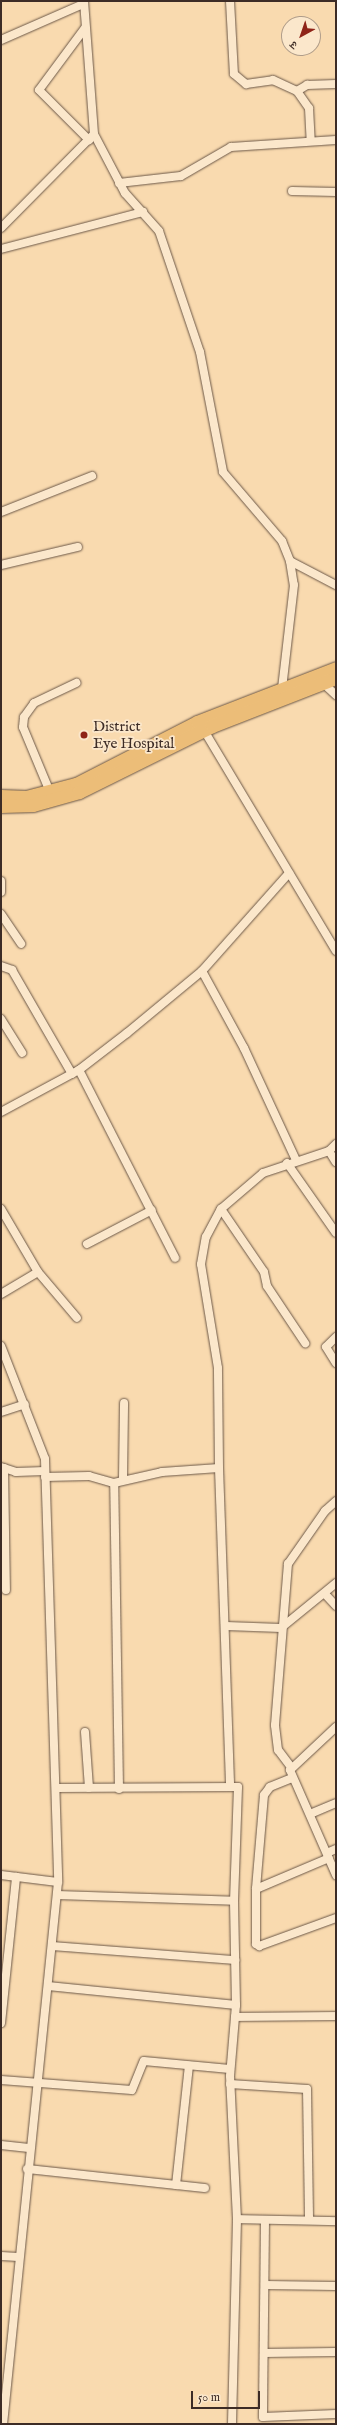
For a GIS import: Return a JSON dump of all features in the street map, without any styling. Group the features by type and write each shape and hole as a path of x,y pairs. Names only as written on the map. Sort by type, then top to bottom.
{"main road":[{"path":"1,796 50,792 76,784 282,689 336,668"},
{"path":"1,806 33,805 79,792 201,726 336,678"}],"street":[{"path":"230,1 232,67 238,79 246,84 273,80 297,91 309,108 311,141"},
{"path":"1,40 84,3 91,137 1,228"},
{"path":"85,28 39,90 91,137 119,183 159,231 189,312 223,472 282,541 290,561 294,585 282,689"},
{"path":"297,91 307,85 336,84"},
{"path":"119,183 181,176 231,147 336,140"},
{"path":"292,191 336,192"},
{"path":"1,249 143,212"},
{"path":"1,512 92,476"},
{"path":"1,565 78,548"},
{"path":"290,561 336,585"},
{"path":"50,792 23,727 24,717 34,702 76,683"},
{"path":"323,683 336,695"},
{"path":"201,726 289,873 335,946"},
{"path":"1,1112 79,1070 202,971 289,873"},
{"path":"1,880 1,892"},
{"path":"1,914 21,944"},
{"path":"1,966 12,970 72,1074"},
{"path":"202,971 244,1048 296,1160"},
{"path":"1,1019 22,1053"},
{"path":"79,1070 152,1210 175,1258"},
{"path":"230,1787 226,1626 219,1468 218,1368 201,1264 206,1237 221,1210 263,1173 296,1160 329,1151 336,1144"},
{"path":"329,1151 336,1162"},
{"path":"287,1163 336,1233"},
{"path":"1,1209 38,1272 77,1318"},
{"path":"87,1244 152,1210"},
{"path":"221,1210 264,1272 267,1286 305,1343"},
{"path":"1,1294 38,1272"},
{"path":"336,1336 326,1347 336,1363"},
{"path":"1,1346 26,1404 44,1453 58,1882 48,1986 4,2377 3,2424"},
{"path":"123,1478 124,1403"},
{"path":"1,1412 26,1404"},
{"path":"6,1590 2,1468 22,1472 89,1476 114,1483 123,1478 219,1468"},
{"path":"114,1483 119,1789"},
{"path":"336,1501 290,1558 281,1628 275,1725 278,1750 291,1767 292,1778 310,1814 336,1875"},
{"path":"226,1626 281,1628 325,1594 336,1583"},
{"path":"325,1594 336,1606"},
{"path":"291,1767 336,1726"},
{"path":"85,1732 89,1788"},
{"path":"292,1778 265,1792 256,1889 256,1944 259,1946 336,1918"},
{"path":"56,1788 119,1789 238,1787 234,1902 236,2005 230,2069 237,2219 232,2424"},
{"path":"310,1814 336,1803"},
{"path":"256,1889 328,1855 336,1849"},
{"path":"1,1875 58,1882"},
{"path":"1,2023 16,1877"},
{"path":"57,1895 234,1902"},
{"path":"1,1932 10,1933"},
{"path":"52,1946 234,1960"},
{"path":"48,1986 236,2005"},
{"path":"235,2017 336,2016"},
{"path":"1,2080 132,2090 144,2061 230,2069"},
{"path":"176,2185 189,2066"},
{"path":"230,2084 307,2089 309,2220"},
{"path":"1,2145 29,2148"},
{"path":"27,2169 205,2188"},
{"path":"237,2219 336,2221"},
{"path":"266,2220 263,2417 336,2414"},
{"path":"1,2256 18,2257"},
{"path":"265,2285 336,2286"},
{"path":"264,2353 336,2352"}],"place":[{"name":"District Eye Hospital","path":"84,735"}]}
